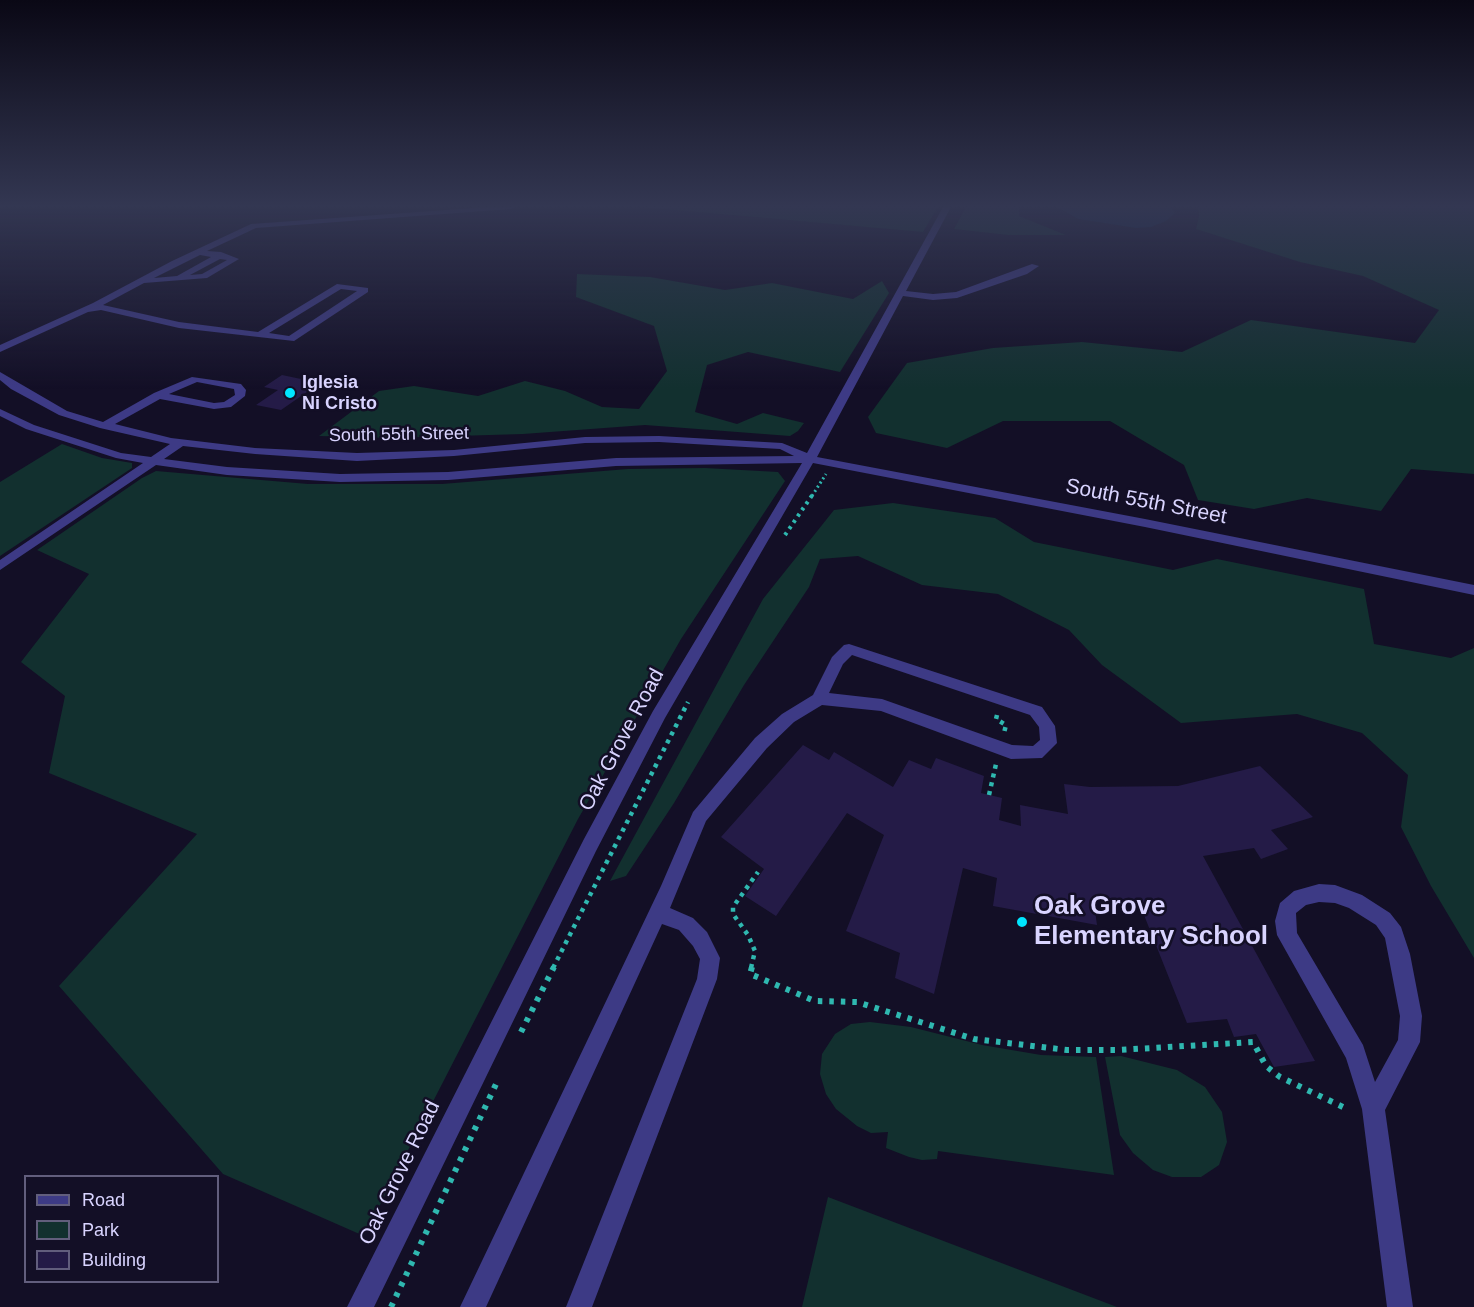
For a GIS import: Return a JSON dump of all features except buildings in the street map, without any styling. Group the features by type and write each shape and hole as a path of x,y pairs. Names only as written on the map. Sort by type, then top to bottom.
{"street":[{"path":"71,315 71,310 150,268"},
{"path":"0,349 96,305 167,268"},
{"path":"172,280 196,268"},
{"path":"143,282 204,276 219,268"},
{"name":"Oak Grove Road","path":"360,1307 606,814 670,696 810,459 914,268"},
{"path":"900,293 933,297 957,296 1031,268"},
{"path":"71,315 101,307 179,325 291,339 365,290 339,286 260,335"},
{"name":"South 55th Street","path":"0,375 15,387 63,413 104,426 181,442 255,451 357,457 454,453 585,440 659,439 782,446 810,459"},
{"path":"104,426 158,395 196,380 237,386 241,390 240,396 227,405 214,406 189,403 158,395"},
{"name":"South 55th Street","path":"0,412 30,427 120,456 227,471 340,478 448,476 616,462 810,459 1156,525 1474,590"},
{"path":"0,566 181,442"},
{"path":"473,1307 658,913 699,817 761,743 788,718 819,699 837,661 849,650 1036,711 1047,726 1049,743 1036,753 1011,752 882,705 819,699"},
{"path":"1373,1109 1409,1042 1411,1016 1400,954 1394,934 1383,919 1355,901 1335,894 1319,893 1301,897 1287,909 1285,921 1287,935 1355,1053 1373,1109 1400,1307"},
{"path":"579,1307 707,979 710,958 700,939 687,924 658,913"}],"path":[{"path":"782,540 826,474"},
{"path":"519,1036 690,699"},
{"path":"758,872 733,907 733,915 748,934 755,951 750,974 815,1001 856,1002 974,1039 1055,1049 1118,1050 1253,1042 1266,1066 1280,1077 1343,1107"},
{"path":"391,1307 498,1079"}],"green space":[{"path":"1327,268 1474,268 1474,474 1411,469 1381,511 1307,498 1254,509 1198,500 1184,465 1110,421 1003,421 947,448 876,433 868,417 907,363 993,348 1082,342 1182,352 1251,320 1415,343 1439,310 1363,276"},
{"path":"577,274 650,277 725,290 772,283 853,299 882,281 889,293 840,372 748,352 707,365 695,412 737,424 763,413 804,423 790,436 645,425 523,434 390,438 319,436 379,391 414,386 478,396 525,381 565,391 602,407 639,409 667,371 654,326 576,297"},
{"path":"62,444 102,458 132,463 132,468 0,556 0,482"},
{"path":"705,468 778,472 785,481 681,639 578,819 364,1236 223,1174 59,986 197,834 49,773 65,696 21,662 89,574 37,550 142,478 156,471 308,484 442,484 628,469"},
{"path":"893,503 995,518 1034,542 1173,570 1217,559 1364,589 1374,644 1451,658 1474,648 1474,958 1431,886 1401,827 1408,775 1362,733 1297,714 1181,723 1102,665 1069,630 998,594 922,585 858,556 820,559 809,587 744,685 674,803 626,876 610,881 763,599 834,510"},
{"path":"870,1022 911,1027 982,1045 1041,1055 1096,1057 1114,1175 938,1151 937,1159 922,1160 886,1148 888,1132 871,1133 857,1126 836,1109 826,1094 820,1074 822,1054 835,1034 851,1024"},
{"path":"1121,1056 1177,1070 1205,1087 1222,1112 1227,1142 1219,1165 1201,1177 1172,1177 1153,1170 1133,1153 1120,1135 1105,1057"},
{"path":"828,1197 1117,1307 802,1307"}],"place":[{"name":"Iglesia Ni Cristo","path":"290,393"},
{"name":"Oak Grove Elementary School","path":"1022,922"}]}
